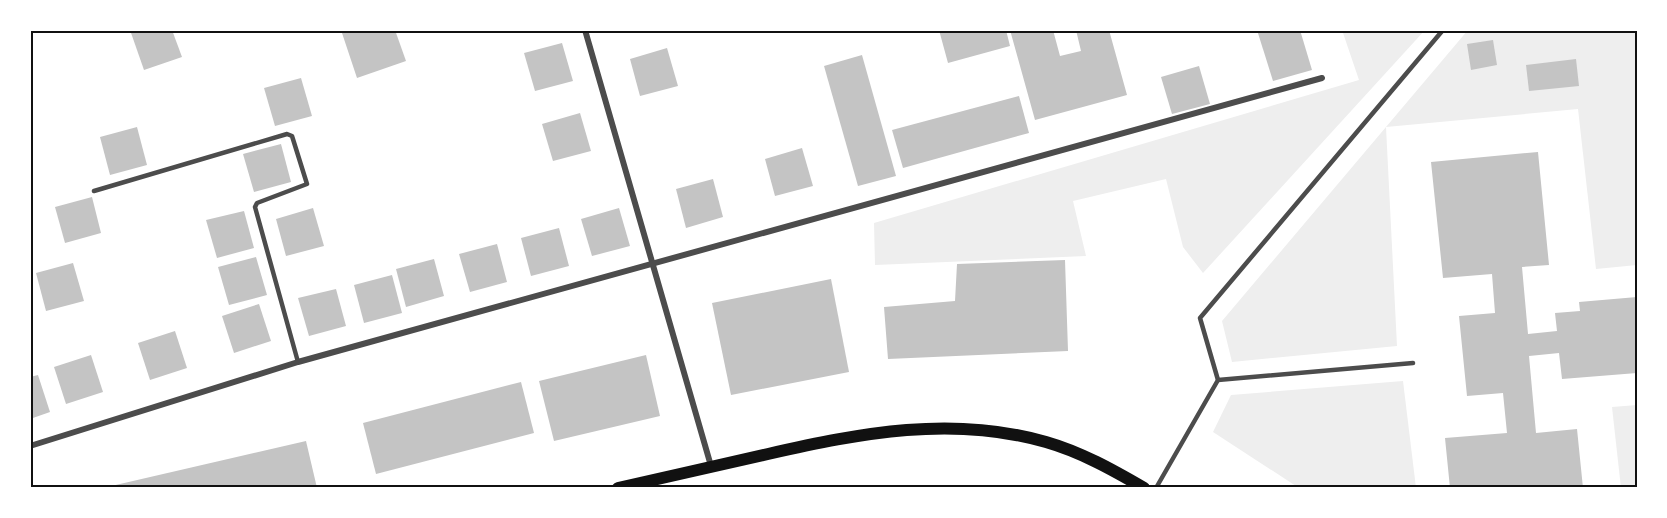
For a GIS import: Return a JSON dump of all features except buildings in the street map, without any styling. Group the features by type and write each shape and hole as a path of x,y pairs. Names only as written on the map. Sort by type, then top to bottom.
{"main road":[{"path":"624,487 860,435 934,427 970,429 1046,442 1090,459 1144,488"}],"street":[{"path":"585,30 711,467"},
{"path":"30,446 298,362 653,262 1045,157 1322,78"}],"lane":[{"path":"1156,488 1218,380 1200,318 1443,30"},
{"path":"94,191 287,134 292,136 307,184 257,203 255,207 298,362"},
{"path":"1218,380 1413,363"}],"shaded area":[{"path":"1342,30 1425,30 1203,273 1183,247 1166,179 1073,201 1086,256 875,265 874,223 1359,80"},
{"path":"1468,30 1637,30 1637,265 1596,269 1578,109 1386,127"},
{"path":"1386,127 1397,346 1232,362 1222,321"},
{"path":"1403,381 1416,488 1299,488 1213,432 1231,395"},
{"path":"1637,405 1637,488 1621,488 1612,407"}]}
